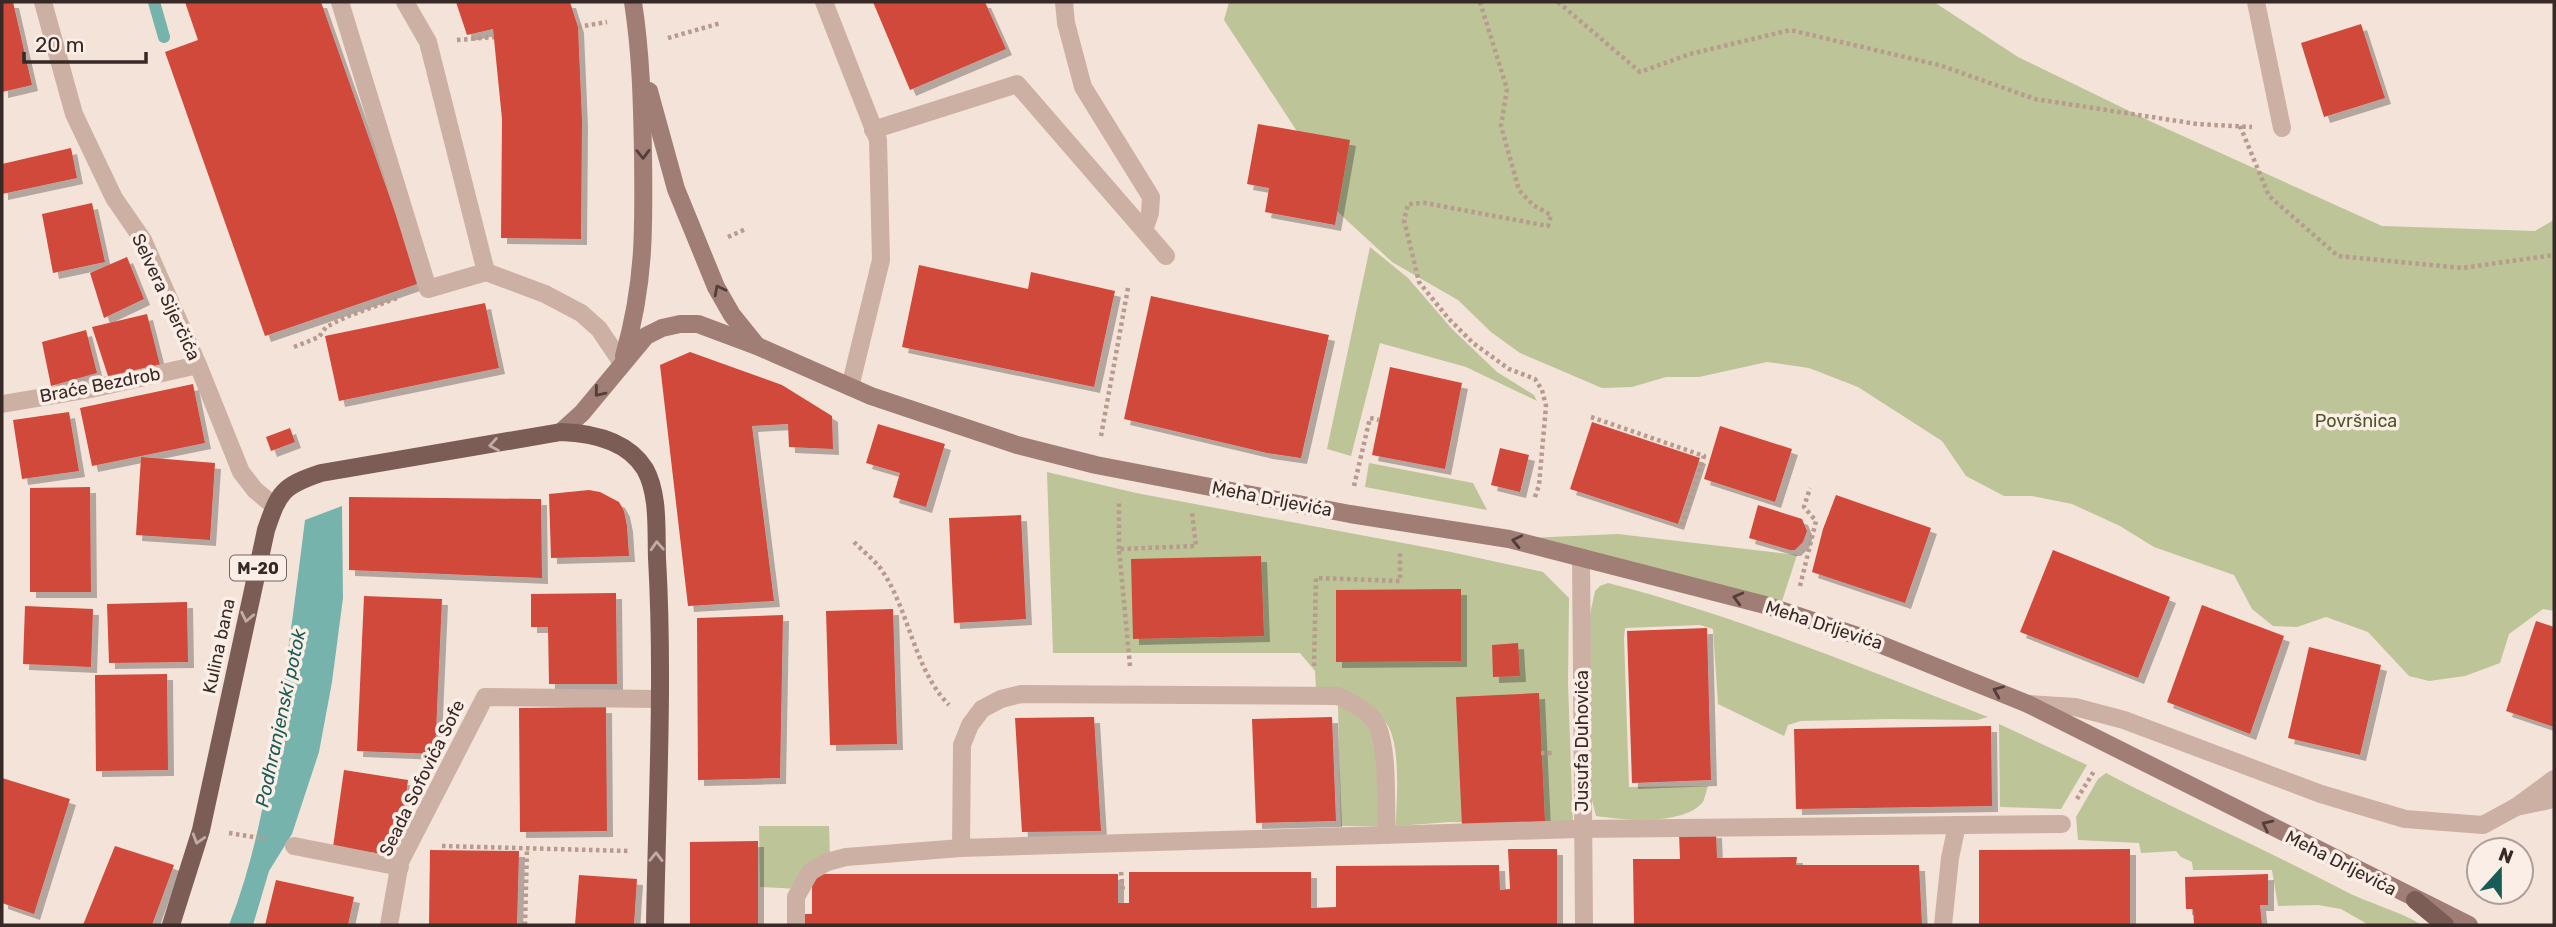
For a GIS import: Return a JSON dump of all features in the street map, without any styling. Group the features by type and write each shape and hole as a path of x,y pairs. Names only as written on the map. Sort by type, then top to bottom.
{"main road":[{"path":"633,2 641,53 676,189 716,287 732,315 757,346"},
{"path":"622,363 635,317 644,248 641,53"},
{"name":"Meha Drljevića","path":"561,432 582,413 646,335 680,324 698,324 757,346 850,387 1017,445 1096,465 1350,514 1509,539 1765,606 1867,639 2028,704 2469,925"},
{"name":"Kulina bana","path":"171,925 201,830 266,530 281,492 297,481 321,473 561,432"},
{"name":"M-20","path":"561,432 583,432 619,445 633,456 649,479 654,499 660,614 655,925"},
{"path":"2415,900 2445,925"}],"street":[{"name":"Selvera Sijerčića","path":"43,2 75,114 114,198 143,240 241,472 255,490 274,506"},
{"path":"340,2 428,289 486,272 545,293 581,313 599,329 622,363"},
{"path":"405,2 428,41 486,272"},
{"path":"824,2 878,140 881,260 850,387"},
{"path":"1064,2 1066,23 1083,88 1151,197 1150,214 1144,230"},
{"path":"2256,2 2283,128"},
{"path":"873,130 1017,84 1166,256"},
{"name":"Braće Bezdrob","path":"2,404 198,365"},
{"name":"Jusufa Duhovića","path":"1581,556 1584,925"},
{"path":"961,848 962,745 970,725 982,709 1001,699 1021,694 1338,696 1359,706 1376,723 1383,744 1387,835"},
{"name":"Seada Sofovića Sofe","path":"389,925 400,867 485,697 659,699"},
{"name":"Meha Drljevića","path":"2028,704 2075,707 2124,720 2321,794 2405,819 2483,824 2516,807 2554,779"},
{"path":"2516,807 2554,799"},
{"path":"796,925 796,897 810,872 817,866 846,857 961,848 1583,829 2062,824"},
{"path":"1943,925 1950,858 1957,825"},
{"path":"294,846 400,867"}],"path":[{"path":"1480,2 1507,89 1501,127 1507,154 1519,190 1533,205 1551,215 1548,226 1425,203 1408,204 1404,220 1419,282 1426,291 1473,343 1509,369 1535,379 1542,390 1546,406 1539,485 1534,500"},
{"path":"1558,2 1640,72 1690,54 1790,30 1939,65 2035,99 2197,124 2283,128"},
{"path":"641,53 721,23"},
{"path":"578,27 588,26"},
{"path":"476,40 494,37"},
{"path":"2240,126 2269,196 2338,256 2462,268 2554,255"},
{"path":"1096,465 1128,288"},
{"path":"293,347 319,337 326,327 346,317 388,300 428,289"},
{"path":"1591,417 1704,456 1681,528"},
{"path":"1356,468 1370,418 1379,421"},
{"path":"1805,571 1816,521 1804,507 1810,488"},
{"path":"1120,489 1119,549 1132,695"},
{"path":"1119,549 1196,546 1191,504"},
{"path":"854,542 881,570 906,621 928,676 944,699 970,725"},
{"path":"1314,695 1315,578 1400,581 1400,543"},
{"path":"2062,824 2097,764"},
{"path":"410,845 657,852"},
{"path":"525,925 527,848"}],"green space":[{"name":"Površnica","path":"1229,2 1934,2 2018,57 2154,123 2382,226 2535,231 2554,220 2554,611 2543,609 2509,634 2500,663 2465,676 2429,681 2409,676 2368,632 2326,617 2297,627 2273,626 2252,609 2234,575 2154,547 2120,526 2072,504 2032,496 2004,496 1966,476 1942,441 1858,387 1809,368 1767,362 1699,377 1666,377 1632,387 1602,388 1520,353 1491,332 1458,300 1392,262 1326,201 1306,145 1224,20"},
{"path":"1370,247 1408,278 1452,329 1497,372 1534,395 1537,401 1466,367 1380,343 1351,456 1327,449"},
{"path":"1369,463 1473,483 1487,510 1365,487"},
{"path":"1047,472 1136,493 1451,552 1543,572 1569,598 1568,683 1573,825 1451,822 1396,826 1396,753 1389,727 1377,715 1316,689 1315,671 1300,653 1053,653"},
{"path":"1618,534 1797,555 1781,604 1528,538"},
{"path":"1608,583 1752,627 1988,717 1977,720 1801,721 1788,725 1784,736 1718,704 1713,629 1700,625 1625,628 1629,787 1708,786 1703,802 1682,815 1652,820 1596,816 1591,796 1581,656 1595,591"},
{"path":"1338,706 1360,717 1371,732 1377,757 1380,826 1341,826"},
{"path":"1999,724 2087,765 2061,809 2000,807"},
{"path":"2106,773 2352,895 2404,915 2422,925 2369,925 2341,909 2318,905 2278,906 2272,870 2193,870 2192,862 2181,857 2176,851 2141,853 2139,843 2078,840 2076,817 2098,779"},
{"path":"759,826 829,826 830,858 799,889 760,887"}],"water":[{"path":"342,506 343,598 319,752 292,834 269,871 253,925 229,925 247,873 265,793 305,520"}],"building":[{"path":"2,2 13,2 32,85 2,92"},
{"path":"185,2 321,2 420,283 265,336 165,52 198,40"},
{"path":"456,2 570,2 578,27 582,120 581,239 501,238 502,119 493,29 467,35"},
{"path":"873,2 985,2 1006,49 910,90"},
{"path":"2361,24 2385,98 2324,117 2301,43"},
{"path":"1258,124 1350,140 1335,225 1265,212 1269,188 1247,184"},
{"path":"71,148 77,178 2,194 2,164"},
{"path":"92,203 105,262 53,273 42,214"},
{"path":"127,257 144,299 104,318 90,273"},
{"path":"919,265 1028,289 1031,272 1115,291 1094,387 902,347"},
{"path":"1151,296 1329,335 1301,458 1267,453 1124,419"},
{"path":"485,303 499,368 339,401 325,336"},
{"path":"147,314 160,365 109,379 92,327"},
{"path":"86,330 97,373 51,386 42,342"},
{"path":"690,352 782,385 832,416 833,449 789,447 788,424 752,426 774,601 688,606 660,365"},
{"path":"1390,367 1462,383 1445,469 1372,455"},
{"path":"193,384 205,443 92,466 80,408"},
{"path":"69,412 79,471 22,479 13,420"},
{"path":"1592,422 1700,458 1678,524 1570,489"},
{"path":"878,424 945,444 926,507 893,497 900,473 866,463"},
{"path":"1720,426 1792,449 1775,502 1704,479"},
{"path":"290,428 295,442 271,451 266,437"},
{"path":"1500,448 1529,455 1520,492 1491,485"},
{"path":"141,457 215,463 210,540 136,535"},
{"path":"90,487 91,592 30,592 30,488"},
{"path":"589,490 600,492 619,502 627,526 629,556 551,558 549,494"},
{"path":"1836,495 1931,528 1905,603 1812,572 1823,529"},
{"path":"349,497 541,499 542,578 349,570"},
{"path":"1758,505 1802,519 1807,531 1803,542 1795,550 1749,538"},
{"path":"1021,515 1026,619 954,623 949,518"},
{"path":"2053,550 2170,597 2138,678 2020,632"},
{"path":"1261,556 1264,636 1133,639 1131,559"},
{"path":"1461,589 1461,661 1336,662 1336,590"},
{"path":"616,593 617,684 549,684 548,627 531,627 531,594"},
{"path":"364,596 442,599 435,754 357,751"},
{"path":"187,602 188,662 109,663 107,604"},
{"path":"2202,605 2284,636 2250,734 2167,702"},
{"path":"25,606 93,609 91,667 23,664"},
{"path":"893,609 897,744 830,745 826,611"},
{"path":"783,615 780,778 698,780 697,618"},
{"path":"2536,621 2554,627 2554,727 2506,711"},
{"path":"1707,628 1711,780 1632,783 1627,631"},
{"path":"1518,643 1520,676 1493,677 1492,645"},
{"path":"2309,647 2381,665 2360,755 2288,738"},
{"path":"167,674 168,770 96,771 95,675"},
{"path":"1539,693 1545,822 1462,826 1456,697"},
{"path":"606,707 607,831 520,832 519,708"},
{"path":"1094,717 1101,831 1022,832 1015,718"},
{"path":"1332,717 1336,821 1256,823 1252,719"},
{"path":"1991,726 1992,806 1796,809 1794,729"},
{"path":"344,770 408,780 398,856 333,847"},
{"path":"2,778 70,799 34,914 2,903"},
{"path":"1716,832 1717,858 1797,857 1796,865 1919,865 1922,925 1634,925 1633,859 1680,859 1679,833"},
{"path":"758,841 758,925 690,925 690,842"},
{"path":"115,846 174,865 152,925 83,925"},
{"path":"1508,849 1557,849 1557,925 804,925 804,914 812,914 812,874 1118,874 1118,903 1129,903 1129,872 1311,872 1311,908 1336,907 1336,866 1499,865 1500,890 1510,889"},
{"path":"2130,849 2130,925 1979,925 1979,850"},
{"path":"430,850 519,851 517,925 429,925"},
{"path":"2268,874 2268,905 2260,905 2262,925 2194,925 2193,909 2186,909 2185,877"},
{"path":"579,875 637,879 634,925 575,925"},
{"path":"276,880 354,897 348,925 265,925"}],"waterway":[{"name":"Podhranjenski potok","path":"154,2 164,37"}]}
